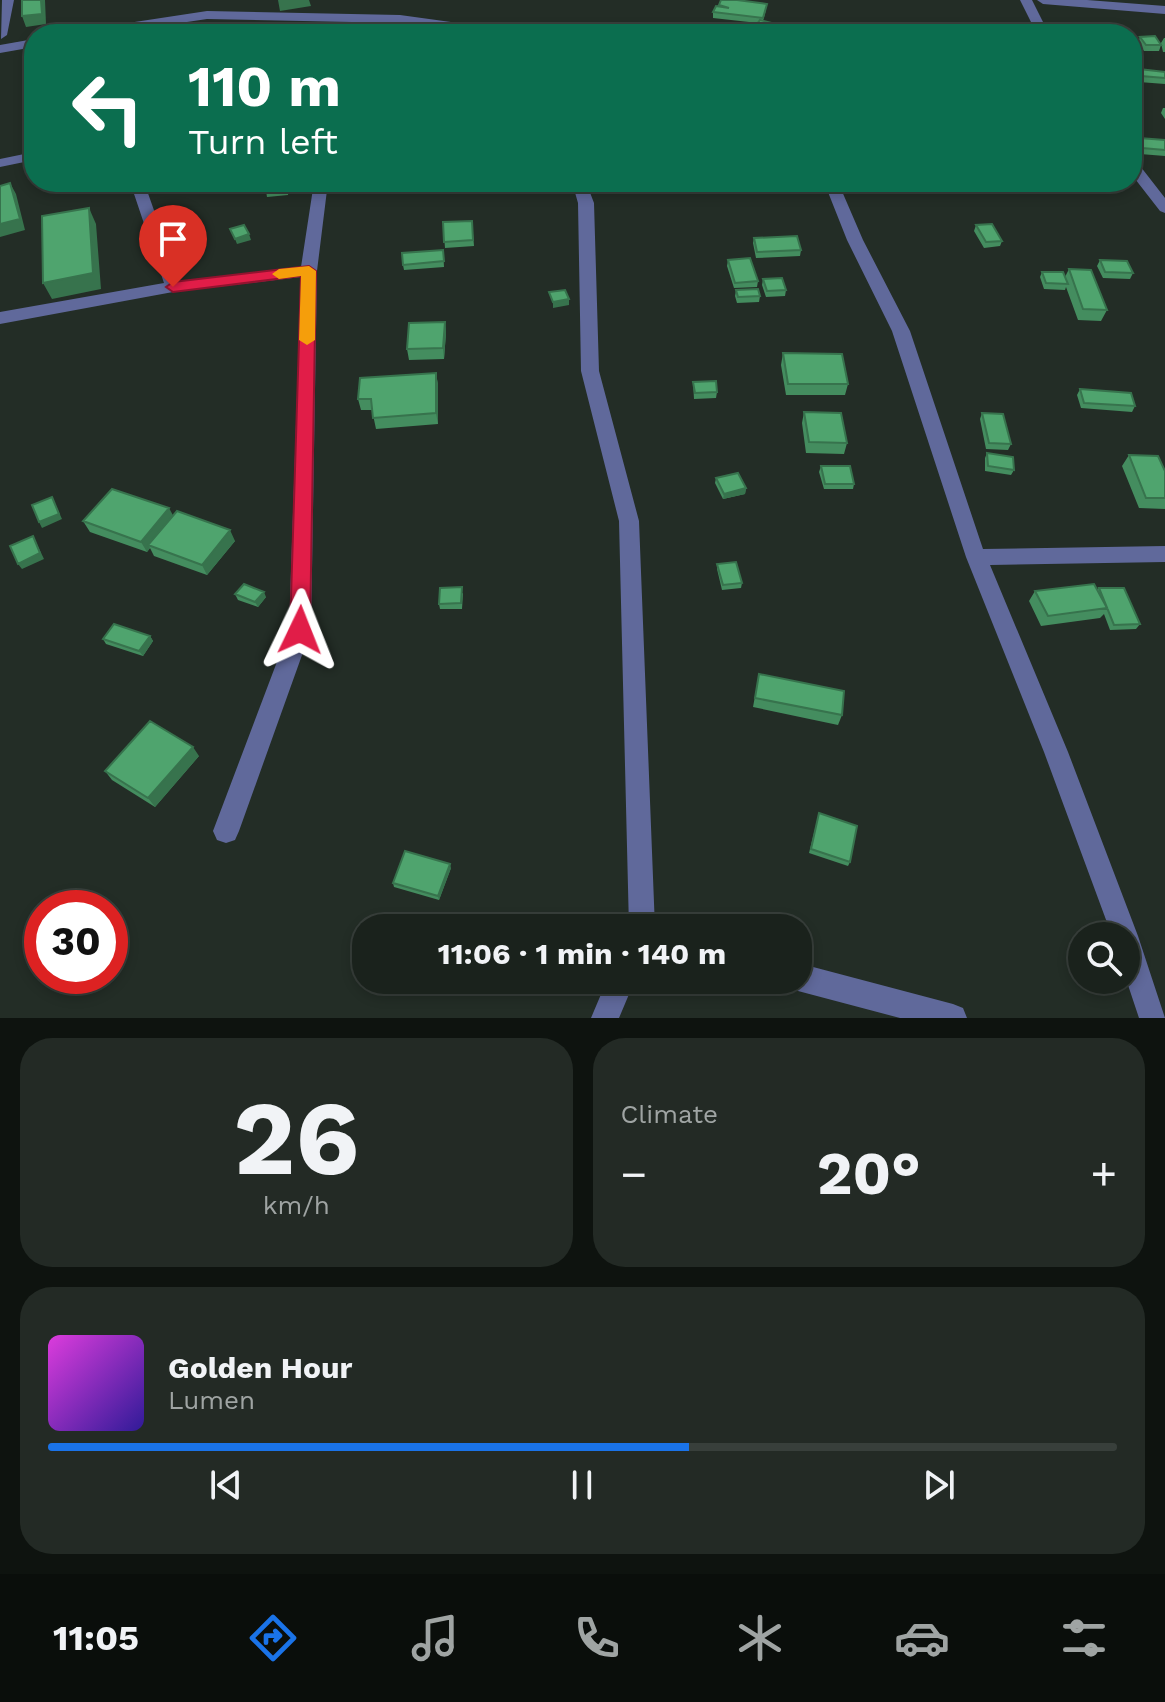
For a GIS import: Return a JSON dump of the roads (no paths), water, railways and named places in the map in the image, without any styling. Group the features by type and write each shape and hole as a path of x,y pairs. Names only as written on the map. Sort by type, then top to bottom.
{"street":[{"path":"1,35 8,0"},
{"path":"206,0 207,15"},
{"path":"1026,0 1038,24"},
{"path":"1043,0 1165,10"},
{"path":"150,24 207,15 400,19 436,24"},
{"path":"322,17 322,24"},
{"path":"0,49 24,45"},
{"path":"0,163 24,158"},
{"path":"1142,177 1163,202"},
{"path":"140,192 173,287"},
{"path":"226,831 300,630 309,271 320,192"},
{"path":"582,192 586,203 590,371 629,521 642,914"},
{"path":"835,192 855,240 901,331 976,557 1056,752 1119,922"},
{"path":"0,318 173,287 309,271"},
{"path":"976,557 1165,554"},
{"path":"812,981 953,1018"},
{"path":"1140,981 1153,1018"},
{"path":"605,1018 615,994"}]}
